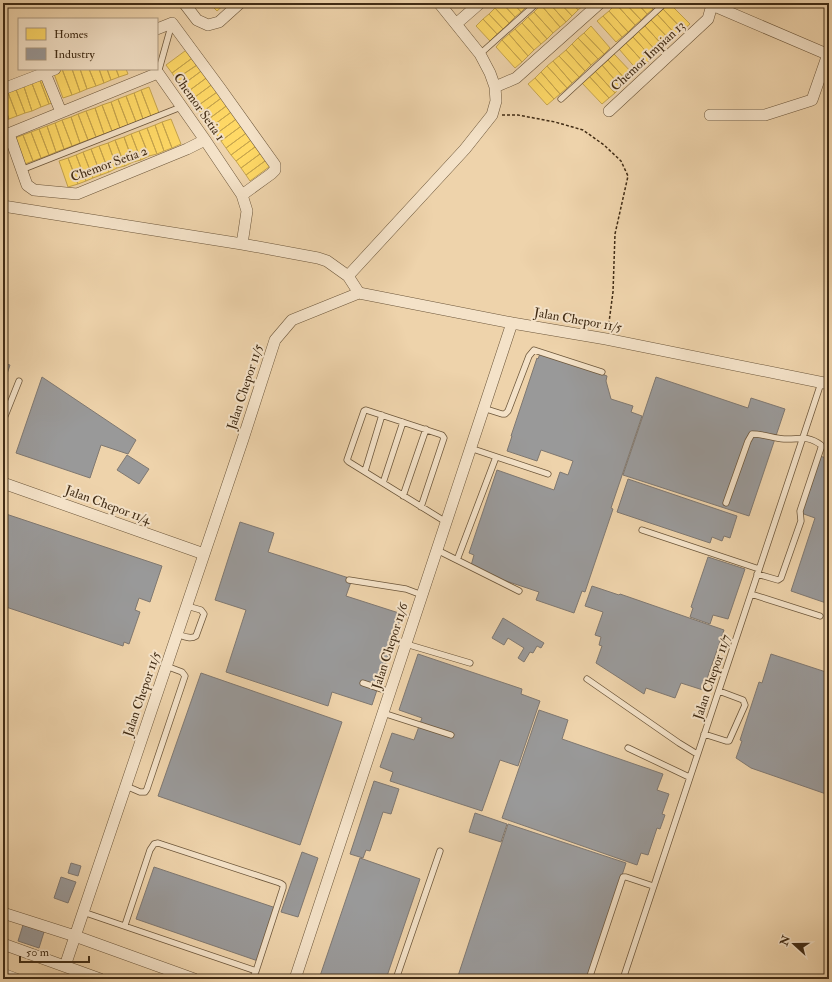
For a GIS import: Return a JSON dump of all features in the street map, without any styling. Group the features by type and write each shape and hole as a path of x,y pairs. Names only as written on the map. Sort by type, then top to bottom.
{"street":[{"path":"184,3 197,20 208,25 219,22 240,3"},
{"path":"348,276 465,149 492,115 496,101 495,87 490,73 480,54 439,3"},
{"path":"456,24 480,3"},
{"path":"710,4 828,54 812,100 766,115 710,115"},
{"name":"Chemor Impian 13","path":"610,111 708,19 710,4"},
{"path":"495,87 516,78 594,5"},
{"path":"158,29 172,23 275,165 275,170 271,174 242,196"},
{"path":"3,89 50,71 61,112"},
{"name":"Chemor Setia 1","path":"6,135 158,73 206,140 242,196 248,211 242,244"},
{"name":"Chemor Setia 2","path":"6,135 27,185 34,190 77,194 206,140"},
{"path":"3,206 242,244 318,258 327,261 348,276 359,293"},
{"name":"Jalan Chepor 11/5","path":"65,966 244,439 275,340 292,320 359,293 512,323 606,339 825,384"},
{"name":"Jalan Chepor 11/6","path":"295,979 512,323"},
{"name":"Jalan Chepor 11/4","path":"3,483 204,554"},
{"path":"3,913 75,936 194,979"},
{"path":"3,944 100,979"},
{"path":"3,974 16,979"}],"lane":[{"path":"480,54 537,3"},
{"path":"561,99 665,3"},
{"path":"158,73 172,23"},
{"path":"21,170 181,107"},
{"path":"484,408 502,414 505,414 508,411 529,356 534,350 602,372"},
{"path":"3,420 19,381"},
{"name":"Jalan Chepor 11/7","path":"622,979 752,594 803,437 825,384"},
{"path":"421,507 444,438 442,435 426,429 366,410 364,411 347,460 349,462 421,507 446,522"},
{"path":"365,472 382,415"},
{"path":"383,483 403,422"},
{"path":"404,496 426,429"},
{"path":"642,530 778,580 781,578 801,521 800,512 821,445 803,437 785,439 752,434 748,441 726,503"},
{"path":"470,448 548,474"},
{"path":"457,560 496,457"},
{"path":"437,550 520,591"},
{"path":"349,580 406,589 422,595"},
{"path":"752,594 820,616"},
{"path":"177,634 194,638 204,614 201,610 187,606"},
{"path":"406,644 470,663"},
{"path":"126,786 140,792 145,792 147,789 185,676 182,672 166,666"},
{"path":"587,679 697,754"},
{"path":"363,683 390,692"},
{"path":"704,734 726,742 730,741 745,704 743,700 719,691"},
{"path":"383,713 451,735"},
{"path":"628,748 690,777"},
{"path":"125,925 150,850 154,844 158,843 283,884 256,971 252,979"},
{"path":"396,979 440,851"},
{"path":"590,979 623,878 626,877 653,886"},
{"path":"83,912 125,925 256,971"}],"path":[{"path":"492,115 518,115 555,122 583,130 604,145 621,161 628,176 615,234 613,292 606,339"}],"building: Homes":[{"path":"209,3 226,3 217,11"},
{"path":"502,3 515,17 509,23 495,8"},
{"path":"502,3 513,3 521,12 515,17"},
{"path":"513,3 525,3 528,5 521,12"},
{"path":"543,3 549,3 566,22 560,27 541,5"},
{"path":"549,3 560,3 572,16 566,22"},
{"path":"560,3 572,3 578,10 572,16"},
{"path":"572,3 582,3 584,5 578,10"},
{"path":"625,3 641,20 635,25 616,4"},
{"path":"625,3 637,3 647,14 641,20"},
{"path":"637,3 648,3 653,9 647,14"},
{"path":"669,3 690,24 683,30 663,9"},
{"path":"616,4 635,25 628,32 609,11"},
{"path":"541,5 560,27 553,33 534,12"},
{"path":"495,8 509,23 503,29 489,14"},
{"path":"663,9 683,30 677,36 657,14"},
{"path":"609,11 628,32 622,37 603,16"},
{"path":"534,12 553,33 547,39 528,17"},
{"path":"489,14 503,29 497,34 483,19"},
{"path":"657,14 677,36 671,41 651,20"},
{"path":"603,16 622,37 616,42 597,21"},
{"path":"528,17 547,39 541,44 522,23"},
{"path":"483,19 497,34 490,41 476,26"},
{"path":"651,20 671,41 664,47 645,26"},
{"path":"522,23 541,44 534,50 515,29"},
{"path":"591,26 610,48 604,54 584,33"},
{"path":"645,26 664,47 658,53 638,31"},
{"path":"515,29 534,50 528,56 509,34"},
{"path":"638,31 658,53 652,58 633,37"},
{"path":"584,33 604,54 598,59 578,38"},
{"path":"509,34 528,56 522,62 502,40"},
{"path":"633,37 652,58 645,64 626,43"},
{"path":"578,38 598,59 591,65 572,44"},
{"path":"502,40 522,62 515,68 496,47"},
{"path":"626,43 645,64 638,71 619,49"},
{"path":"572,44 591,65 585,71 566,50"},
{"path":"189,48 195,56 172,73 166,65"},
{"path":"566,50 585,71 579,77 559,56"},
{"path":"614,54 634,75 627,81 608,60"},
{"path":"195,56 200,63 176,79 172,73"},
{"path":"559,56 579,77 572,83 553,61"},
{"path":"608,60 627,81 621,87 602,65"},
{"path":"553,61 572,83 567,88 547,66"},
{"path":"200,63 204,69 181,86 176,79"},
{"path":"602,65 621,87 615,93 595,71"},
{"path":"547,66 567,88 560,94 541,72"},
{"path":"204,69 209,76 186,93 181,86"},
{"path":"62,70 72,95 63,98 53,71"},
{"path":"62,70 72,70 80,92 72,95"},
{"path":"72,70 80,70 87,89 80,92"},
{"path":"80,70 89,70 96,86 87,89"},
{"path":"89,70 99,70 104,83 96,86"},
{"path":"99,70 107,70 111,80 104,83"},
{"path":"107,70 116,70 119,77 111,80"},
{"path":"116,70 126,70 128,74 119,77"},
{"path":"595,71 615,93 609,98 589,76"},
{"path":"541,72 560,94 554,99 535,78"},
{"path":"45,76 55,102 49,104 39,78"},
{"path":"209,76 214,83 191,100 186,93"},
{"path":"589,76 609,98 602,104 582,83"},
{"path":"39,78 49,104 41,107 31,81"},
{"path":"535,78 554,99 547,105 528,84"},
{"path":"31,81 41,107 32,111 23,84"},
{"path":"214,83 220,90 196,107 191,100"},
{"path":"23,84 32,111 25,113 15,87"},
{"path":"15,87 25,113 17,116 7,90"},
{"path":"149,87 159,113 151,116 141,90"},
{"path":"7,90 17,116 9,119 3,103 3,92"},
{"path":"141,90 151,116 143,119 134,93"},
{"path":"220,90 224,96 201,113 196,107"},
{"path":"134,93 143,119 136,122 126,96"},
{"path":"126,96 136,122 128,125 118,99"},
{"path":"224,96 229,104 206,121 201,113"},
{"path":"118,99 128,125 120,128 111,102"},
{"path":"111,102 120,128 112,131 102,105"},
{"path":"3,103 9,119 3,122"},
{"path":"229,104 234,110 211,127 206,121"},
{"path":"102,105 112,131 104,134 95,108"},
{"path":"95,108 104,134 96,137 86,111"},
{"path":"234,110 239,117 216,134 211,127"},
{"path":"86,111 96,137 88,140 78,114"},
{"path":"78,114 88,140 80,143 71,117"},
{"path":"71,117 80,143 72,146 62,120"},
{"path":"239,117 244,124 221,141 216,134"},
{"path":"171,119 181,144 172,148 162,122"},
{"path":"62,120 72,146 64,149 55,123"},
{"path":"162,122 172,148 164,151 155,125"},
{"path":"55,123 64,149 56,152 47,126"},
{"path":"244,124 249,131 226,148 221,141"},
{"path":"155,125 164,151 157,154 147,128"},
{"path":"47,126 56,152 49,155 39,129"},
{"path":"147,128 157,154 149,156 139,131"},
{"path":"39,129 49,155 41,158 31,132"},
{"path":"139,131 149,156 141,160 131,134"},
{"path":"249,131 254,138 231,155 226,148"},
{"path":"31,132 41,158 33,161 23,135"},
{"path":"131,134 141,160 133,162 124,137"},
{"path":"23,135 33,161 25,164 15,138"},
{"path":"124,137 133,162 125,166 115,140"},
{"path":"254,138 259,144 236,161 231,155"},
{"path":"115,140 125,166 117,168 108,143"},
{"path":"108,143 117,168 109,172 99,146"},
{"path":"259,144 264,151 241,168 236,161"},
{"path":"99,146 109,172 101,175 91,149"},
{"path":"91,149 101,175 93,178 83,152"},
{"path":"264,151 269,158 246,175 241,168"},
{"path":"83,152 93,178 86,181 76,155"},
{"path":"76,155 86,181 78,184 68,158"},
{"path":"68,158 78,184 68,187 59,161"},
{"path":"269,158 273,164 250,181 246,175"}],"building: Industry":[{"path":"541,351 607,376 606,381 611,399 633,406 631,412 642,416 585,592 582,591 574,613 536,600 539,592 470,569 474,555 469,553 497,470 554,490 560,472 568,475 573,461 541,450 537,461 507,451 537,358 538,359"},
{"path":"3,363 10,365 3,386"},
{"path":"42,377 136,440 128,454 101,445 90,478 16,453"},
{"path":"656,377 748,408 751,398 785,409 749,516 623,475"},
{"path":"127,455 149,469 139,484 117,470"},
{"path":"820,456 829,459 829,604 791,591 815,518 801,513"},
{"path":"628,479 737,516 730,538 724,536 722,541 712,537 710,543 617,512"},
{"path":"3,513 162,566 150,602 139,598 135,610 140,612 129,644 124,642 123,646 3,606"},
{"path":"240,522 274,533 268,552 352,579 346,596 402,614 372,705 332,692 328,706 226,672 246,610 215,600"},
{"path":"708,557 745,569 728,619 713,615 710,624 690,617 693,608 691,607"},
{"path":"592,586 619,595 620,594 724,630 703,690 681,683 675,698 646,688 644,694 596,663 602,646 599,645 601,637 595,635 603,612 585,606"},
{"path":"503,618 544,643 541,648 537,646 533,653 530,652 524,662 518,658 524,648 508,638 504,645 492,638"},
{"path":"418,654 522,689 521,694 540,701 518,766 500,760 482,811 390,781 393,772 380,767 392,733 414,740 422,718 399,710"},
{"path":"771,654 829,673 829,795 751,768 736,758 742,741 740,740 759,682 762,683"},
{"path":"201,673 342,722 300,845 158,796"},
{"path":"539,710 568,720 562,739 663,774 657,790 669,794 662,814 665,815 660,829 657,828 648,855 641,853 637,865 502,818"},
{"path":"374,781 399,789 391,814 383,812 370,851 366,850 363,858 350,854"},
{"path":"475,813 507,824 501,842 469,832"},
{"path":"508,824 626,863 588,979 457,979"},
{"path":"302,852 318,858 298,917 281,912"},
{"path":"360,858 420,879 386,979 319,979"},
{"path":"71,863 81,866 78,876 68,873"},
{"path":"154,867 276,908 258,961 136,919"},
{"path":"61,877 76,882 68,903 54,898"},
{"path":"23,925 44,932 39,948 18,941"}]}
